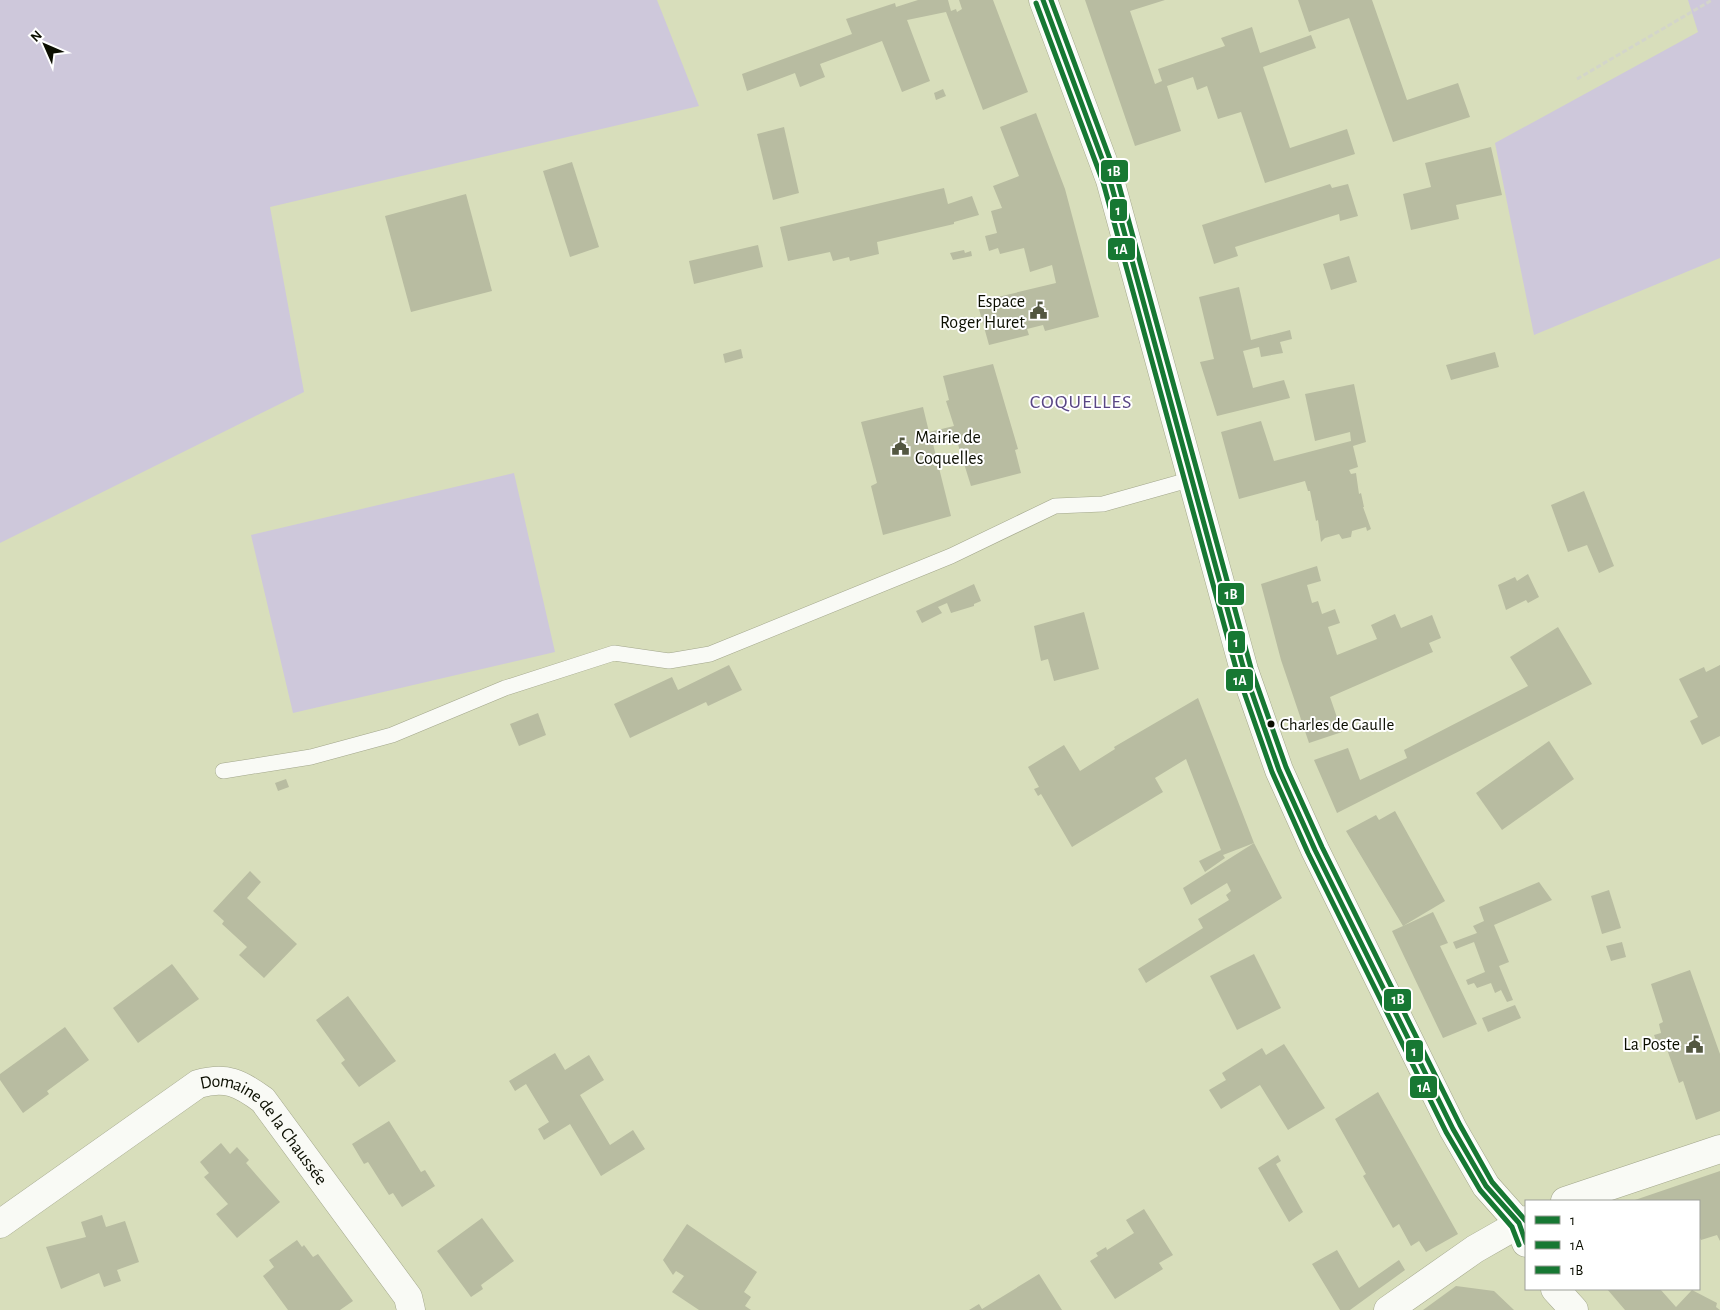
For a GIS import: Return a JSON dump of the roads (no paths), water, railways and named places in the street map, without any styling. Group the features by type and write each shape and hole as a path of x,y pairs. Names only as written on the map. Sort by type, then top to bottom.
{"main road":[{"path":"1043,0 1110,180 1244,670 1276,760 1302,823 1453,1129 1486,1186 1524,1229 1475,1249 1388,1310"},
{"name":"Domaine de la Chaussée","path":"0,1224 198,1084 215,1079 230,1082 246,1087 263,1100 408,1297 411,1310"},
{"path":"1568,1200 1720,1149"},
{"path":"1555,1290 1574,1310"}],"lane":[{"path":"223,771 311,756 392,734 506,688 614,653 669,661 710,654 951,556 1054,506 1103,504 1192,479"}],"place":[{"name":"Espace Roger Huret","path":"1039,311"},
{"name":"Mairie de Coquelles","path":"901,447"},
{"name":"Charles de Gaulle","path":"1271,724"},
{"name":"La Poste","path":"1694,1044"}],"district":[{"name":"COQUELLES","path":"1081,401"}]}
